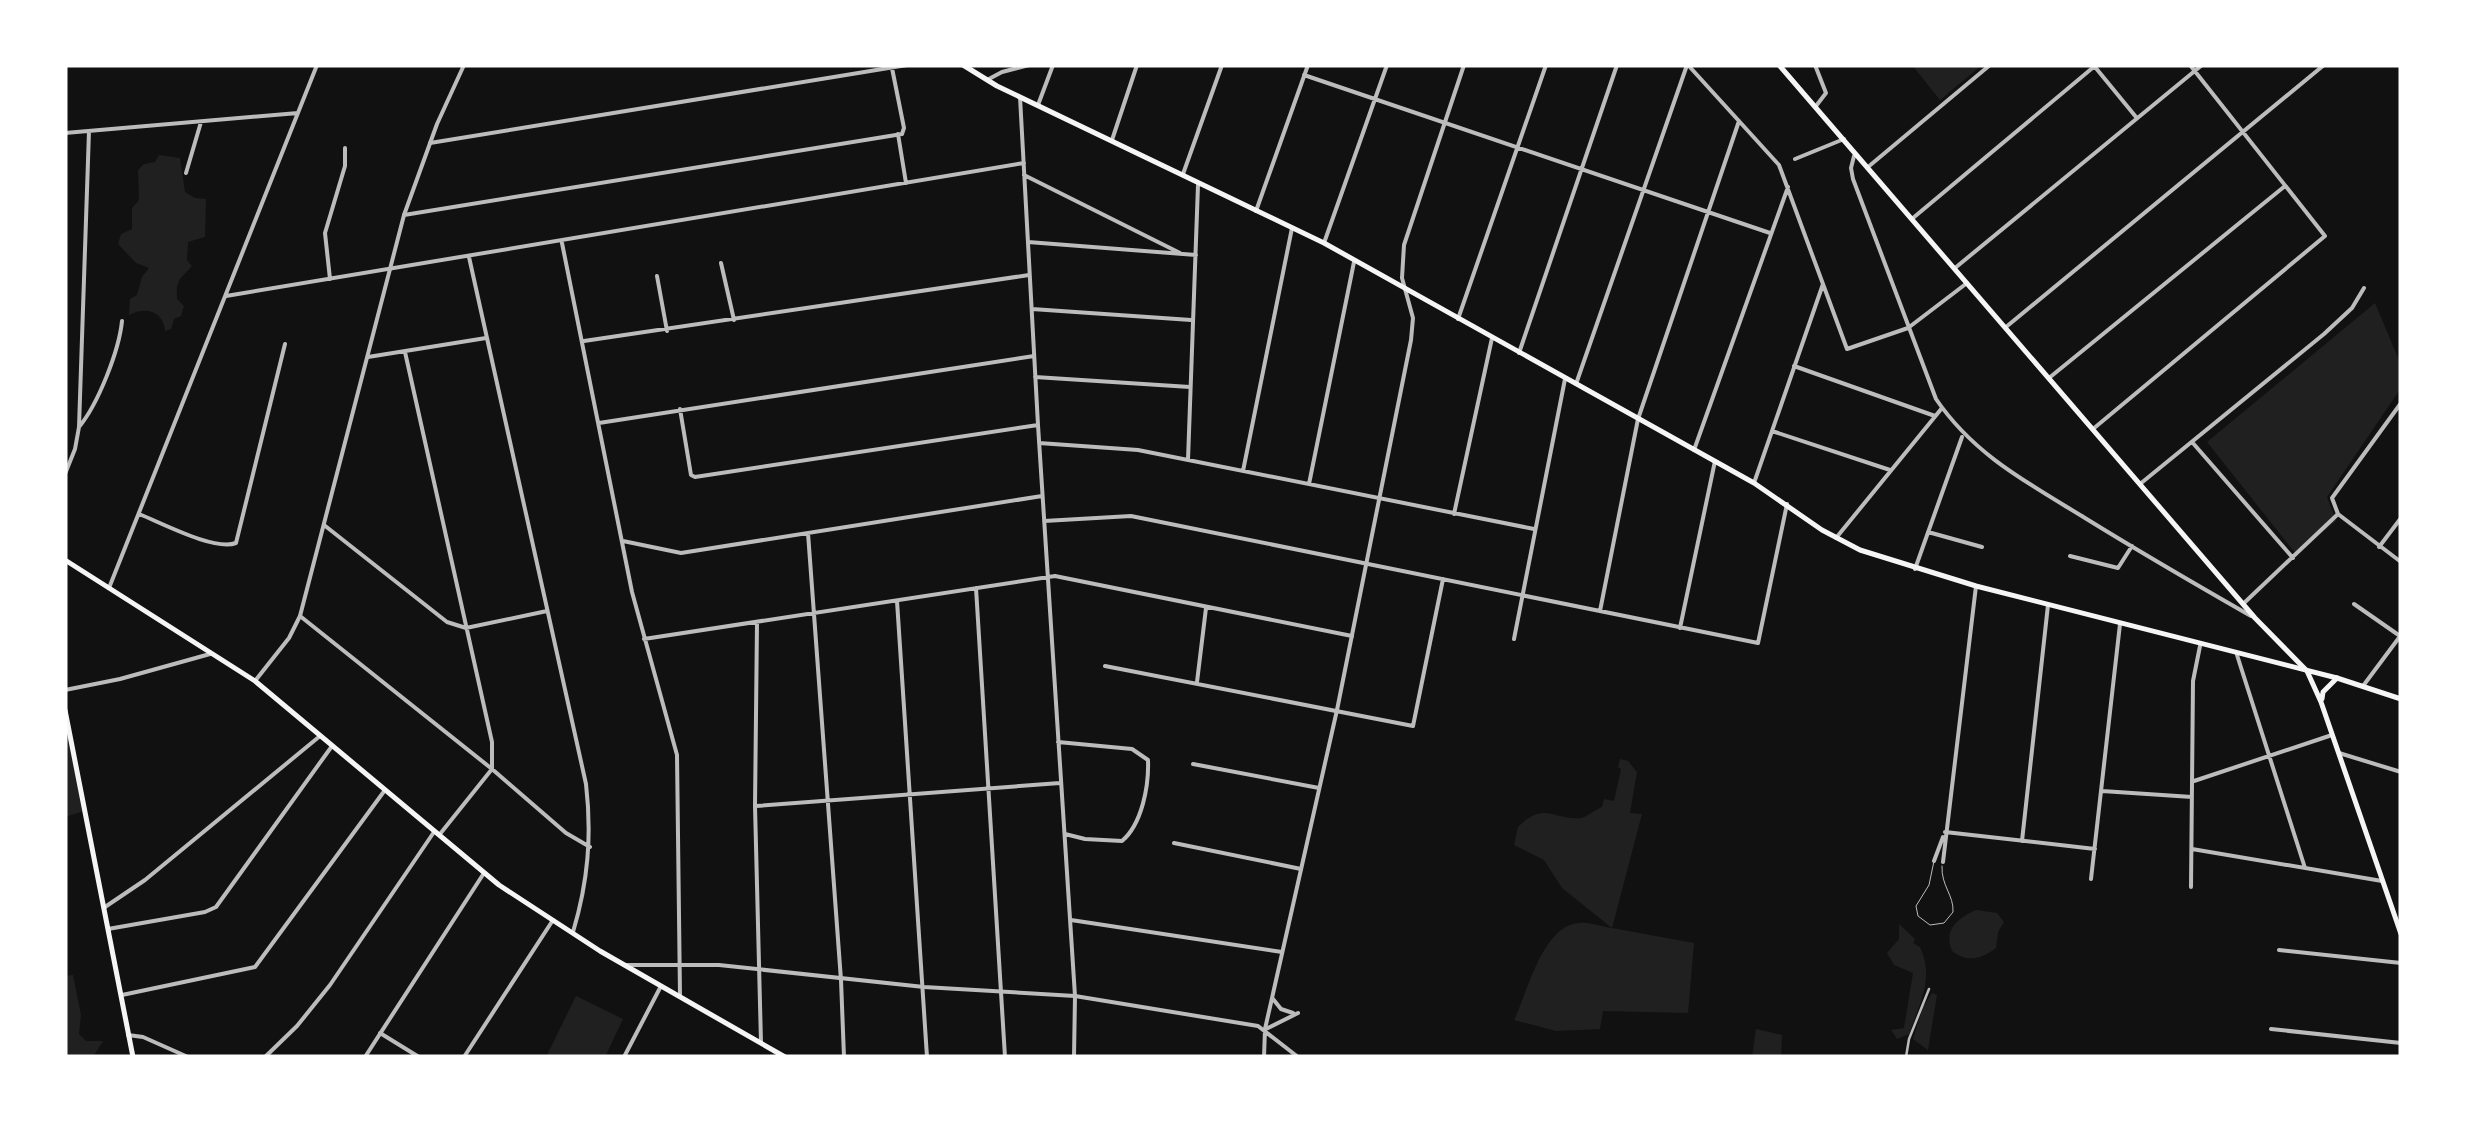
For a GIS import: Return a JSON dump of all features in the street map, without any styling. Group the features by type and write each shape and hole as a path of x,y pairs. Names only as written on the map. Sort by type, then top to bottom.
{"main road":[{"path":"963,65 1020,97 1324,243 1754,483 1836,538 1879,558 2401,698"},
{"path":"1778,65 2255,618 2307,672 2321,702 2401,934"},
{"path":"65,560 255,681 484,873 624,965 784,1057"},
{"path":"2321,702 2323,692 2337,678"},
{"path":"65,710 133,1057"}],"street":[{"path":"109,588 316,65"},
{"path":"255,681 289,638 300,616 404,215 464,65"},
{"path":"474,65 491,65"},
{"path":"430,143 907,65"},
{"path":"987,80 1029,65"},
{"path":"1038,105 1053,65"},
{"path":"1112,140 1137,65"},
{"path":"1183,174 1222,65"},
{"path":"1256,211 1308,65"},
{"path":"1324,243 1388,65"},
{"path":"1264,1057 1265,1029 1337,710 1411,340 1414,318 1402,278 1404,246 1464,65"},
{"path":"1458,319 1546,65"},
{"path":"1518,352 1617,65"},
{"path":"1576,384 1687,65 1780,165 1847,349 1908,328 1967,282"},
{"path":"1816,65 1826,93 1816,106"},
{"path":"1868,167 1990,65"},
{"path":"2093,429 2325,236 2190,65"},
{"path":"1955,268 2202,65"},
{"path":"2006,327 2324,65"},
{"path":"1912,218 2095,66 2136,117"},
{"path":"892,68 906,183"},
{"path":"1304,74 1770,233"},
{"path":"1020,97 1076,996 1074,1057"},
{"path":"65,133 298,113"},
{"path":"1599,612 1638,418 1739,121"},
{"path":"186,172 202,122"},
{"path":"65,474 75,450 78,427 89,132"},
{"path":"404,215 901,133"},
{"path":"1795,158 1844,139"},
{"path":"330,279 324,234 344,166 345,148"},
{"path":"1856,152 1851,161 1853,179 1908,328 1942,408 1963,435 2014,474 2255,618"},
{"path":"226,296 1024,163"},
{"path":"1024,175 1180,253"},
{"path":"1188,460 1198,182"},
{"path":"2049,378 2286,186"},
{"path":"1694,450 1788,187"},
{"path":"1244,471 1292,228"},
{"path":"562,241 621,540 679,772 680,994"},
{"path":"1028,242 1196,254"},
{"path":"469,257 586,784 590,846 584,893 573,932"},
{"path":"1308,484 1354,262"},
{"path":"721,263 734,320"},
{"path":"657,276 667,331"},
{"path":"583,341 1029,276"},
{"path":"1754,483 1824,284"},
{"path":"2140,484 2324,334 2352,308 2364,288"},
{"path":"1032,309 1194,320"},
{"path":"78,427 90,414 120,337 122,322"},
{"path":"368,357 486,338"},
{"path":"1454,514 1492,338"},
{"path":"140,514 211,542 230,546 236,543 246,489 285,344"},
{"path":"266,1057 330,984 437,833 492,769 492,742 405,352"},
{"path":"598,423 1034,356"},
{"path":"1794,366 1936,416"},
{"path":"1035,377 1191,387"},
{"path":"1514,639 1565,378"},
{"path":"2401,403 2332,498 2338,514 2401,562"},
{"path":"1836,538 1942,408"},
{"path":"680,409 691,475 695,478 1038,426"},
{"path":"1772,430 1890,470"},
{"path":"1915,569 1963,435"},
{"path":"2192,442 2292,558"},
{"path":"1039,443 1138,450 1534,529"},
{"path":"1680,628 1715,461"},
{"path":"621,540 681,553 1042,496"},
{"path":"1044,520 1130,516 1758,643 1786,504"},
{"path":"2243,604 2338,514"},
{"path":"2380,547 2401,518"},
{"path":"323,524 447,622 466,628 547,611"},
{"path":"1928,532 1982,547"},
{"path":"808,533 842,980 844,1057"},
{"path":"2070,556 2118,568 2132,546"},
{"path":"644,639 1048,577 1352,636"},
{"path":"1105,666 1413,726 1443,580"},
{"path":"1943,862 1976,586"},
{"path":"976,588 1005,1057"},
{"path":"897,601 927,1057"},
{"path":"2354,604 2400,636 2363,686"},
{"path":"2022,841 2048,605"},
{"path":"1197,682 1206,606"},
{"path":"300,616 566,833 590,846"},
{"path":"757,622 755,806 760,1043"},
{"path":"2091,879 2120,624"},
{"path":"2191,887 2192,682 2200,646"},
{"path":"65,690 120,680 215,653"},
{"path":"2236,654 2305,868"},
{"path":"2192,782 2332,734"},
{"path":"104,908 145,880 320,736"},
{"path":"1058,742 1132,749 1148,760 1148,777 1134,831 1122,840 1065,834"},
{"path":"108,930 205,912 216,906 332,746"},
{"path":"2338,752 2401,772"},
{"path":"1193,764 1319,788"},
{"path":"755,806 1060,784"},
{"path":"122,995 255,967 385,790"},
{"path":"2101,791 2192,797"},
{"path":"1945,832 2095,849"},
{"path":"1934,861 1945,832"},
{"path":"1174,843 1301,869"},
{"path":"2192,850 2382,881"},
{"path":"365,1057 484,873"},
{"path":"464,1057 553,920"},
{"path":"1070,920 1282,952"},
{"path":"2279,950 2401,963"},
{"path":"624,965 681,962 842,980 1076,996 1265,1029 1298,1057"},
{"path":"624,1057 661,986"},
{"path":"1906,1057 1929,988"},
{"path":"1265,1029 1298,1013 1281,1009 1272,996"},
{"path":"2271,1029 2401,1043"},
{"path":"380,1033 419,1057"},
{"path":"128,1035 188,1057"}],"lane":[{"path":"1934,861 1916,906 1918,916 1930,925 1944,923 1953,912 1952,899 1944,891 1943,862"}],"shaded area":[{"path":"1912,65 1982,65 1940,100"},
{"path":"159,155 180,158 185,192 206,199 205,237 188,242 187,260 192,266 177,287 177,299 184,306 181,316 165,331 161,319 153,312 129,315 130,299 137,295 149,268 136,263 118,244 121,234 132,229 132,208 139,200 138,170 155,162"},
{"path":"2375,303 2401,365 2401,388 2327,497 2336,521 2296,554 2207,442"},
{"path":"65,714 84,811 65,817"},
{"path":"1620,759 1628,761 1637,772 1630,813 1642,814 1612,928 1562,888 1544,860 1514,845 1518,827 1535,815 1581,818 1602,807 1604,799 1614,801"},
{"path":"1976,910 1997,913 2004,922 1996,948 1980,957 1963,957 1952,951 1949,937 1958,921"},
{"path":"1588,923 1694,943 1688,1013 1603,1011 1600,1029 1556,1031 1514,1020 1538,961 1556,934 1567,926"},
{"path":"1899,924 1920,947 1926,981 1909,1034 1897,1039 1891,1030 1904,1028 1913,973 1894,965 1887,953 1899,939"},
{"path":"73,975 81,1015 79,1034 86,1041 103,1041 93,1057 65,1057 65,976"},
{"path":"1932,993 1937,995 1928,1050 1913,1039"},
{"path":"576,996 623,1019 606,1055 546,1057"},
{"path":"1756,1029 1782,1035 1781,1057 1752,1057"}]}
